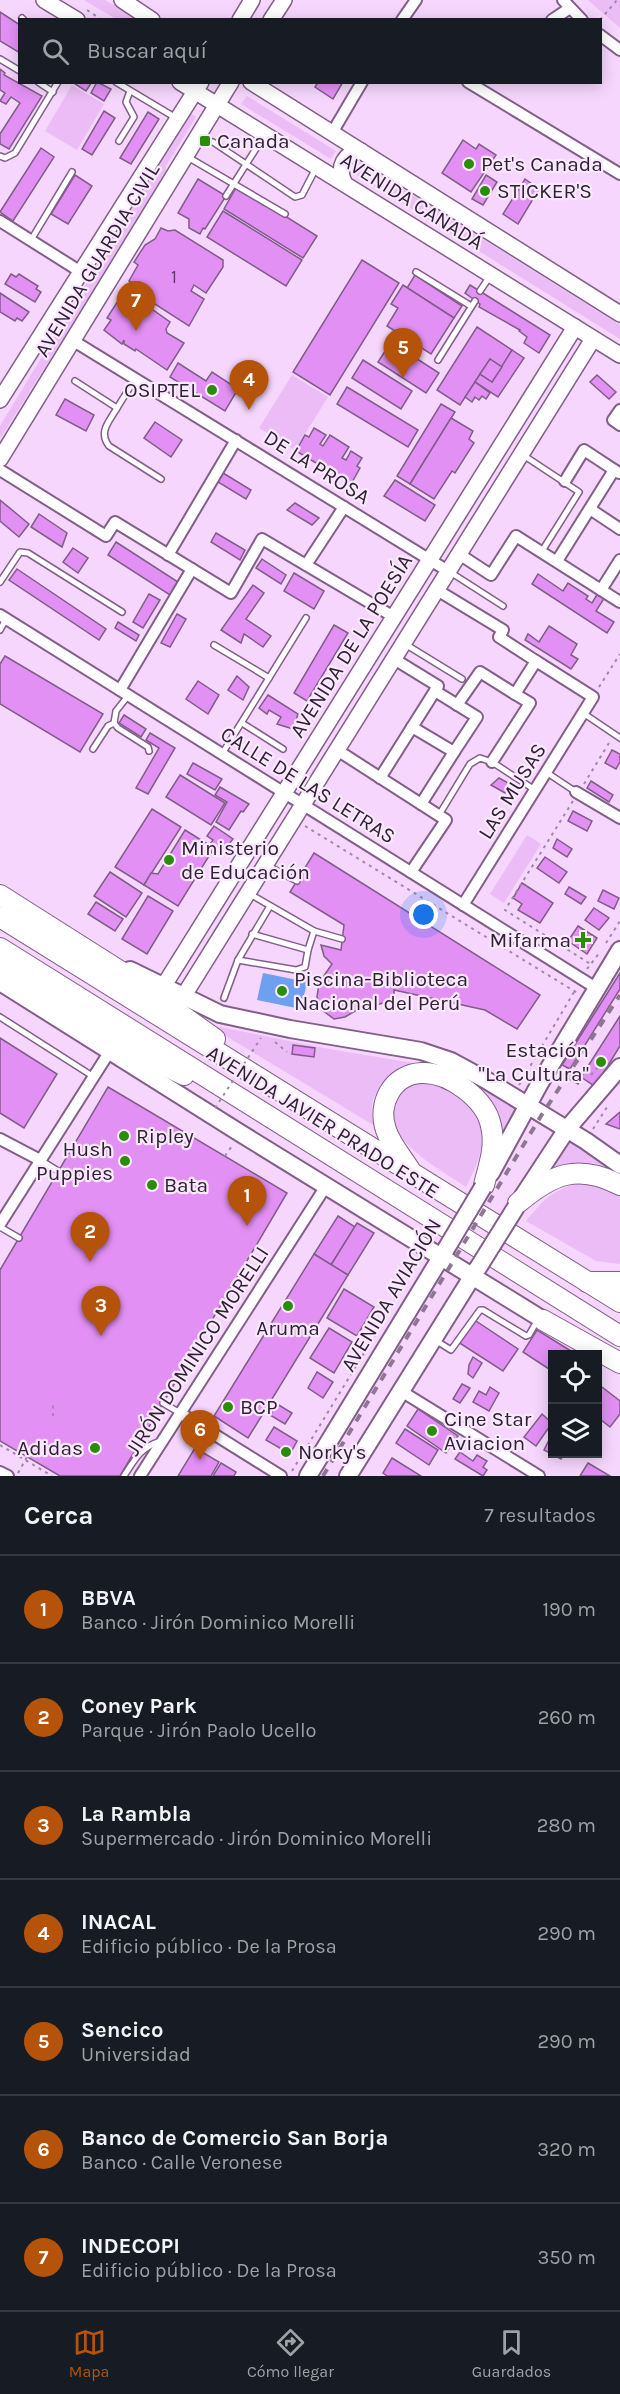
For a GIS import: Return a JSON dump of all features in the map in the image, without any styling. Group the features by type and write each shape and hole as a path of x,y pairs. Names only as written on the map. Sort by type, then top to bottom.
{"highway":[{"path":"0,896 123,973 194,1022 267,1085"},
{"name":"AVENIDA JAVIER PRADO ESTE","path":"0,917 415,1177 620,1302"},
{"name":"AVENIDA JAVIER PRADO ESTE","path":"0,948 620,1336"},
{"path":"0,968 139,1053 185,1076 234,1094"},
{"path":"415,1177 389,1137 383,1112 390,1091 401,1080 415,1074 430,1074 470,1093 486,1112 491,1124 493,1141 483,1186"},
{"path":"517,1205 544,1183 557,1176 570,1173 586,1173 604,1177 620,1185"},
{"path":"587,1282 620,1282"},
{"path":"542,1318 620,1363"}],"main road":[{"path":"44,0 74,18"},
{"path":"123,0 149,18"},
{"path":"241,18 252,0"},
{"path":"272,18 284,0"},
{"name":"AVENIDA GUARDIA CIVIL","path":"0,459 230,84"},
{"name":"AVENIDA CANADÁ","path":"254,84 620,314"},
{"name":"AVENIDA CANADÁ","path":"198,87 216,105 344,182 620,355"},
{"name":"AVENIDA GUARDIA CIVIL","path":"0,400 198,87"},
{"path":"344,182 341,169 343,162 354,152 362,152"},
{"name":"AVENIDA DE LA POESÍA","path":"163,987 575,327"},
{"name":"AVENIDA DE LA POESÍA","path":"183,997 593,339"},
{"path":"234,874 250,890"},
{"name":"AVENIDA JAVIER PRADO ESTE","path":"0,888 132,972 220,1014 421,1051 451,1061 567,1129 620,1165"},
{"name":"AVENIDA AVIACIÓN","path":"308,1476 483,1186 523,1103 540,1083 587,993 620,950"},
{"path":"0,982 326,1186 475,1272 590,1350"},
{"path":"348,1476 567,1129 620,1066"},
{"path":"602,1358 620,1370"}],"street":[{"path":"403,18 416,0"},
{"path":"554,18 566,4 580,18"},
{"path":"602,36 620,50"},
{"path":"332,133 361,84"},
{"path":"474,84 620,174"},
{"path":"0,221 81,272"},
{"name":"DE LA PROSA","path":"72,340 448,571"},
{"path":"620,410 613,420 620,425"},
{"path":"168,555 236,440"},
{"path":"557,561 617,472 584,450 565,481"},
{"path":"0,470 106,536 114,522 231,593 262,539 394,618"},
{"path":"306,565 344,507"},
{"path":"590,509 620,529"},
{"path":"459,554 491,575 516,536 620,602"},
{"path":"601,590 620,560"},
{"path":"124,692 192,569"},
{"path":"437,590 503,630 499,637 593,697"},
{"name":"CALLE DE LAS LETRAS","path":"3,617 580,977 587,993"},
{"path":"381,778 438,686 394,659"},
{"path":"515,694 536,661"},
{"path":"457,705 480,672 530,703 492,762"},
{"path":"421,804 477,717 435,691"},
{"name":"LAS MUSAS","path":"463,905 593,697"},
{"path":"412,727 454,752"},
{"path":"337,750 446,820 411,872"},
{"path":"577,792 620,818"},
{"path":"0,1225 110,1051"},
{"path":"0,1139 40,1161"},
{"name":"JIRÓN DOMINICO MORELLI","path":"140,1476 326,1186"},
{"path":"401,1391 539,1476"},
{"path":"180,1413 281,1476"},
{"path":"514,1476 521,1465"},
{"path":"0,1472 8,1476"}],"lane":[{"path":"0,59 18,70"},
{"path":"41,84 53,92"},
{"path":"0,156 5,158 15,153 57,84"},
{"path":"119,84 178,119"},
{"path":"119,141 134,117 126,102 130,91"},
{"path":"226,196 264,135"},
{"path":"213,142 295,197 302,195 317,166"},
{"path":"185,155 285,214"},
{"path":"31,240 72,172"},
{"path":"416,272 473,304 438,360"},
{"path":"480,291 491,275"},
{"path":"135,379 103,432 104,439 109,446 161,479"},
{"path":"75,381 117,408"},
{"path":"522,454 579,492 542,551"},
{"path":"0,582 3,572 20,552 28,552 122,612"},
{"path":"448,571 503,606"},
{"path":"0,630 3,617"},
{"path":"222,754 306,618"},
{"path":"404,643 462,679"},
{"path":"214,645 269,678"},
{"path":"124,692 114,723 148,747 149,751"},
{"path":"583,713 617,736"},
{"path":"93,748 108,726 114,723"},
{"path":"242,723 283,749"},
{"path":"446,820 470,764 480,758 492,762 535,790"},
{"path":"546,772 577,792"},
{"path":"266,864 297,881"},
{"path":"250,890 270,906 314,931 342,939"},
{"path":"224,998 238,960 270,906"},
{"path":"238,960 296,970 305,967 314,931"},
{"path":"252,934 308,950"},
{"path":"0,1017 94,1077"},
{"path":"40,1161 58,1171"},
{"path":"0,1225 19,1238"},
{"path":"433,1339 451,1350 480,1310 526,1336 542,1318"},
{"path":"163,1403 180,1413"},
{"path":"124,1476 138,1452 150,1444 163,1440"}],"path":[{"path":"602,18 617,0"},
{"path":"593,697 620,654"},
{"path":"587,993 575,986 592,965 505,910 577,792 617,736"},
{"path":"294,818 587,993"},
{"path":"523,1103 518,1087 587,993"},
{"path":"215,1108 261,1038"},
{"path":"591,1075 598,1067 600,1068"},
{"path":"586,1141 614,1095"},
{"path":"289,1476 386,1317"},
{"path":"53,1416 54,1405"},
{"path":"0,1445 26,1458 52,1476"},
{"path":"16,1476 26,1458"}],"shaded area":[{"path":"84,0 105,0 135,18 114,18"},
{"path":"588,0 620,0 620,28"},
{"path":"72,85 104,104 77,150 45,131"},
{"path":"247,96 336,151 331,159 241,104"},
{"path":"189,113 196,117 166,166 166,174 0,439 0,426"},
{"path":"358,161 620,325 620,339 352,172 353,164"},
{"path":"292,375 328,397 295,450 259,428"},
{"path":"527,835 541,844 504,903 490,894"},
{"path":"206,1024 318,1047 419,1064 398,1071 381,1085 372,1104 375,1126"},
{"path":"471,1080 521,1108 501,1145 489,1102 470,1082"},
{"path":"419,1082 433,1084 454,1094 467,1103 480,1124 481,1148 473,1174 466,1187 421,1157 402,1138 395,1127 390,1115 402,1088"},
{"path":"569,1140 612,1168 594,1163 547,1172"},
{"path":"584,1183 597,1185 620,1196 620,1264 596,1261 526,1221 551,1195"}],"water":[{"name":"Piscina-Biblioteca Nacional del Perú","path":"263,973 307,982 301,1009 257,1000"}],"building":[{"path":"0,12 18,24 18,52 0,41"},
{"path":"0,69 5,73 4,75 18,84 42,96 9,149 0,144 0,134 20,103 11,97 6,104 0,101 5,93 0,90"},
{"path":"75,84 91,84 86,91"},
{"path":"96,84 111,89 104,101 91,93"},
{"path":"317,84 342,84 333,99 315,87"},
{"path":"104,111 115,118 92,155 82,149"},
{"path":"148,112 159,119 131,164 120,158"},
{"name":"Pet's Canada","path":"463,140 476,149 479,144 496,155 471,192 442,173"},
{"path":"41,148 54,157 13,221 0,212"},
{"path":"75,175 92,186 68,224 51,214"},
{"path":"486,175 497,182 483,205 472,199"},
{"path":"198,179 226,196 200,234 189,228 189,219 178,213"},
{"path":"525,179 539,189 518,224 503,214"},
{"path":"237,186 317,236 303,258 224,209"},
{"path":"223,211 302,260 286,286 207,237"},
{"path":"161,228 168,231 175,230 223,260 223,267 206,293 194,285 191,291 204,299 189,326 133,290 134,284 129,281 138,265 134,262 145,245 155,239"},
{"path":"362,260 399,283 330,395 293,372"},
{"path":"11,274 16,277 19,274 38,286 36,289 41,292 35,302 5,284"},
{"path":"415,275 462,306 454,318 407,288"},
{"path":"403,285 454,318 431,354 387,326 398,308 391,304"},
{"path":"470,285 550,335 539,353 524,343 527,337 520,330 479,307 480,304 465,293"},
{"path":"125,290 170,322 166,329 167,333 184,343 167,370 136,349 135,351 124,344 124,340 122,344 104,330 111,320 107,318"},
{"path":"0,293 29,312 22,321 17,318 15,321 0,312"},
{"path":"477,327 512,350 502,367 490,359 460,405 437,390"},
{"path":"391,342 439,373 426,393 378,362"},
{"path":"512,350 524,358 498,397 475,382 480,374 492,382"},
{"path":"490,359 502,367 492,382 480,374"},
{"path":"363,360 412,391 401,409 352,378"},
{"name":"OSIPTEL","path":"178,363 206,381 212,372 238,389 225,411 170,377"},
{"path":"597,375 616,392 609,399 590,382"},
{"path":"475,382 490,393 486,399 482,396 479,400 475,397 472,402 465,397"},
{"path":"347,387 418,430 408,447 337,404"},
{"path":"65,399 94,415 86,431 56,415"},
{"path":"441,404 455,412 410,484 397,476"},
{"path":"451,418 473,431 469,439 474,443 455,473 452,471 434,499 410,484"},
{"path":"155,422 182,440 171,457 144,438"},
{"path":"314,428 326,435 320,444 323,446 330,435 349,447 342,458 346,460 351,451 362,458 357,466 360,468 351,484 296,451 305,435 309,437"},
{"path":"223,473 251,490 246,499 218,482"},
{"path":"395,480 435,505 425,521 384,496"},
{"path":"0,500 29,524 19,537 0,521"},
{"path":"295,503 319,518 312,525 287,510"},
{"path":"39,514 67,533 62,547 31,527"},
{"path":"216,533 245,550 240,560 211,542"},
{"path":"116,542 178,582 170,595 108,555"},
{"path":"73,548 88,558 78,573 63,562"},
{"path":"262,559 286,575 281,584 256,568"},
{"path":"17,569 106,629 99,640 9,580"},
{"path":"294,573 324,591 314,609 284,591"},
{"path":"538,574 563,591 568,583 588,596 586,599 592,603 598,593 605,597 596,611 614,622 607,633 532,584"},
{"path":"253,585 264,593 246,619 271,636 263,647 244,634 241,643 221,630"},
{"path":"149,594 160,600 143,628 133,622"},
{"path":"177,614 186,619 170,647 161,643"},
{"path":"118,622 139,635 136,641 115,628"},
{"path":"334,625 348,633 307,701 294,693"},
{"path":"549,626 577,644 571,655 578,659 571,669 525,640 528,634 539,642"},
{"path":"5,656 103,714 80,752 0,704 0,664"},
{"path":"237,676 249,687 243,700 228,690"},
{"path":"198,681 219,695 208,714 186,699"},
{"path":"268,695 298,714 293,729 277,724 281,717 269,710 267,714 259,708"},
{"path":"124,715 146,729 141,737 119,723"},
{"path":"150,733 175,748 148,794 136,788 159,748 146,740"},
{"path":"612,750 620,754 620,762 616,769 605,763"},
{"path":"193,763 222,779 215,790 187,774"},
{"path":"180,775 225,803 211,825 166,797"},
{"path":"499,778 510,784 505,793 491,785"},
{"path":"591,781 613,795 609,802 587,788"},
{"path":"220,787 249,804 243,812 241,811 229,830 216,822 227,802 215,795"},
{"path":"152,809 181,827 144,885 115,867"},
{"path":"573,811 592,821 587,831 568,821"},
{"path":"214,826 233,839 222,853 210,844 213,840 207,836"},
{"path":"185,830 214,848 178,906 144,885 151,873 158,874"},
{"path":"557,839 572,849 567,857 553,848"},
{"path":"314,853 540,995 517,1029 485,1010 394,990 394,1000 355,1011 345,1017 334,1019 322,1010 317,997 319,983 332,964 324,956 321,945 341,950 344,925 290,892"},
{"path":"545,857 567,872 559,883 537,868"},
{"path":"110,872 142,893 126,917 94,896"},
{"path":"522,883 553,903 540,923 518,910 522,904 513,898"},
{"path":"569,887 586,897 581,904 565,894"},
{"path":"603,890 619,898 614,909 598,901"},
{"path":"148,896 173,911 147,954 122,939"},
{"path":"96,902 123,919 115,931 88,914"},
{"path":"594,908 609,918 599,930 585,920"},
{"name":"Mifarma","path":"578,926 597,938 587,954 568,941"},
{"name":"Estación \"La Cultura\"","path":"620,973 620,989 570,1069 562,1065"},
{"name":"Estación \"La Cultura\"","path":"620,1016 620,1046 599,1080 593,1085 581,1077"},
{"path":"0,1038 57,1074 24,1128 0,1113"},
{"path":"293,1045 315,1048 314,1057 292,1054"},
{"path":"567,1069 581,1078 578,1084 563,1076"},
{"path":"108,1087 287,1193 120,1476 60,1476 0,1441 0,1270"},
{"path":"620,1112 620,1129 606,1124"},
{"path":"338,1216 355,1227 331,1265 314,1254"},
{"path":"357,1223 374,1233 348,1275 331,1265"},
{"path":"314,1254 348,1275 248,1438 214,1416"},
{"path":"344,1289 374,1307 357,1336 327,1318"},
{"path":"473,1319 518,1349 503,1371 458,1342"},
{"path":"329,1328 352,1342 334,1373 310,1358"},
{"path":"537,1330 570,1350 548,1350 548,1368 523,1352"},
{"path":"473,1357 482,1363 473,1378 468,1374"},
{"path":"317,1372 333,1382 323,1398 308,1388"},
{"path":"462,1384 470,1388 460,1403 453,1399"},
{"path":"490,1387 499,1393 489,1411 473,1402 479,1391 486,1395"},
{"path":"602,1387 620,1401 620,1414 610,1427 602,1421"},
{"path":"277,1404 292,1413 285,1424 270,1415"},
{"name":"Cine Star Aviacion","path":"418,1409 458,1436 446,1453 407,1426"},
{"path":"542,1414 548,1419 548,1429 536,1446 524,1437"},
{"path":"274,1427 297,1441 290,1454 266,1440"},
{"path":"405,1429 438,1450 429,1465 396,1443"},
{"path":"195,1448 219,1462 211,1476 178,1476"},
{"path":"460,1452 473,1461 477,1455 487,1461 483,1467 487,1470 483,1476 455,1459"},
{"path":"392,1458 421,1476 387,1476 383,1473"},
{"path":"221,1463 236,1472 234,1476 213,1476"},
{"path":"588,1463 610,1476 580,1476"}],"railway":[{"path":"323,1476 541,1116 620,995"}],"place":[{"name":"Canada","path":"205,141"},
{"name":"Pet's Canada","path":"469,164"},
{"name":"STICKER'S","path":"485,191"},
{"name":"INDECOPI","path":"136,331"},
{"name":"Sencico","path":"403,378"},
{"name":"OSIPTEL","path":"212,390"},
{"name":"INACAL","path":"249,410"},
{"name":"Ministerio de Educación","path":"169,860"},
{"name":"Mifarma","path":"583,940"},
{"name":"Piscina-Biblioteca Nacional del Perú","path":"282,991"},
{"name":"Estación \"La Cultura\"","path":"601,1062"},
{"name":"Ripley","path":"124,1136"},
{"name":"Hush Puppies","path":"125,1161"},
{"name":"Bata","path":"152,1185"},
{"name":"BBVA","path":"247,1226"},
{"name":"Coney Park","path":"90,1262"},
{"name":"Aruma","path":"288,1306"},
{"name":"La Rambla","path":"101,1336"},
{"name":"BCP","path":"228,1407"},
{"name":"Cine Star Aviacion","path":"432,1431"},
{"name":"Adidas","path":"95,1448"},
{"name":"Norky's","path":"286,1452"},
{"name":"Banco de Comercio San Borja","path":"200,1460"}]}
